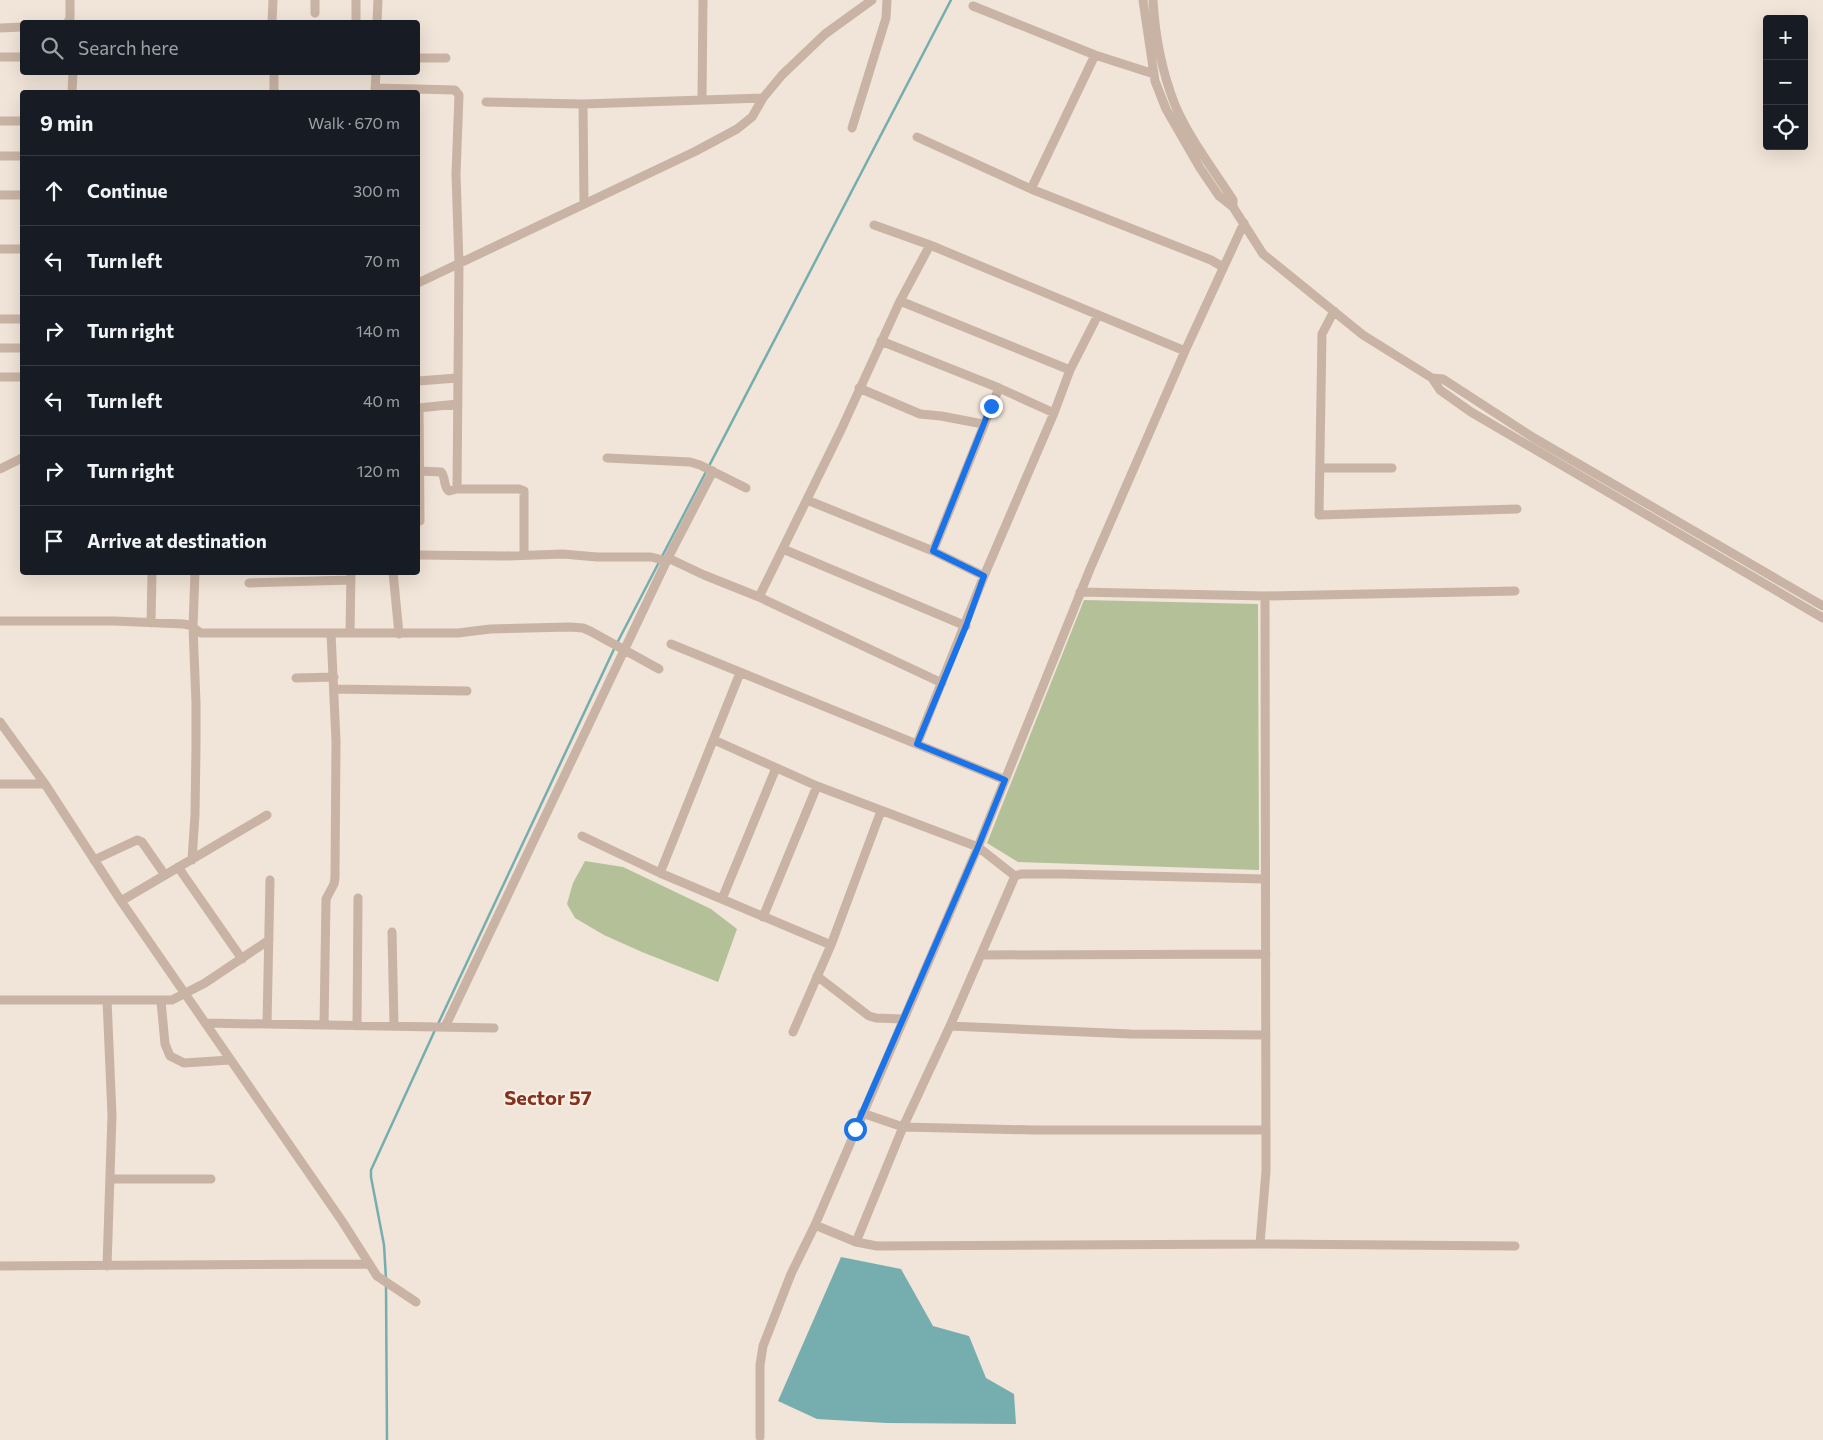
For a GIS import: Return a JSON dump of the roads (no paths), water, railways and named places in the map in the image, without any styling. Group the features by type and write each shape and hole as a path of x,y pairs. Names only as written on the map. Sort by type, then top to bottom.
{"street":[{"path":"69,20 70,0"},
{"path":"272,20 273,0"},
{"path":"315,0 315,13"},
{"path":"356,0 356,20"},
{"path":"378,0 378,20"},
{"path":"702,99 703,0"},
{"path":"420,282 696,151 725,135 752,117 763,98 782,75 825,34 872,0"},
{"path":"852,128 886,18 887,0"},
{"path":"1143,0 1154,74 1166,109 1184,143 1219,196 1233,207 1263,254 1363,335 1432,378 1440,390 1471,412 1823,618"},
{"path":"1153,0 1154,29 1175,105 1233,200 1233,207"},
{"path":"974,6 1095,55 1154,74"},
{"path":"0,28 20,28"},
{"path":"1031,189 1095,55"},
{"path":"0,57 20,56"},
{"path":"420,58 446,58"},
{"path":"72,75 72,90"},
{"path":"274,75 274,90"},
{"path":"375,90 376,75"},
{"path":"420,91 456,90 459,95 456,174 459,264 458,489"},
{"path":"486,102 583,104 763,98"},
{"path":"583,104 584,204"},
{"path":"0,121 20,121"},
{"path":"917,137 1031,189 1211,260 1223,267"},
{"path":"0,156 20,156"},
{"path":"0,195 20,195"},
{"path":"760,1437 760,1365 764,1346 791,1274 815,1225 978,847 1080,592 1185,351 1244,223"},
{"path":"874,225 930,245 1185,351"},
{"path":"759,597 807,500 900,301 930,245"},
{"path":"0,249 20,249"},
{"path":"900,301 1070,370"},
{"path":"1334,311 1322,334 1319,515 1517,509"},
{"path":"917,744 966,626 984,576 1054,413 1070,370 1098,315"},
{"path":"0,319 20,319"},
{"path":"881,342 999,388 1054,413"},
{"path":"0,348 20,348"},
{"path":"0,377 20,377"},
{"path":"420,381 458,378"},
{"path":"1432,378 1443,379 1534,438 1823,606"},
{"path":"859,388 920,414 983,424"},
{"path":"933,551 999,388"},
{"path":"420,408 458,404"},
{"path":"607,458 677,460 700,465 746,488"},
{"path":"0,468 20,459"},
{"path":"1320,468 1392,468"},
{"path":"420,470 441,472 449,491 458,489 519,488 524,491 524,555"},
{"path":"439,1026 622,650 664,559 712,471"},
{"path":"807,500 933,551 984,576"},
{"path":"782,549 966,626"},
{"path":"420,555 563,554 664,559 759,597 942,683"},
{"path":"152,575 152,623"},
{"path":"192,860 195,815 196,703 193,627 195,575"},
{"path":"393,575 399,634"},
{"path":"250,583 351,576 350,633"},
{"path":"1080,592 1265,596 1515,590"},
{"path":"1260,1244 1266,1170 1265,596"},
{"path":"0,621 183,624 193,627 200,633 399,634 458,633 483,629 584,628 659,669"},
{"path":"324,1025 326,900 335,878 334,677 331,633"},
{"path":"671,644 1005,780"},
{"path":"660,873 740,673"},
{"path":"296,678 334,677"},
{"path":"334,689 467,690"},
{"path":"0,722 342,1221 368,1264 381,1280 416,1302"},
{"path":"714,740 817,786 978,847 1014,876"},
{"path":"722,900 776,768"},
{"path":"0,784 44,784"},
{"path":"763,917 817,786"},
{"path":"793,1032 831,945 881,811"},
{"path":"121,901 267,815"},
{"path":"582,836 660,873 831,945"},
{"path":"94,860 132,841 140,841 148,849 165,875"},
{"path":"178,867 242,959"},
{"path":"1014,876 1021,874 1045,874 1265,879"},
{"path":"856,1242 903,1127 981,956 1014,876"},
{"path":"266,1024 270,940 270,880"},
{"path":"357,1026 358,898"},
{"path":"392,932 394,1026"},
{"path":"0,1000 172,1000 185,994 270,940"},
{"path":"981,956 1266,954"},
{"path":"817,976 869,1016 903,1019"},
{"path":"107,1000 112,1107 107,1266"},
{"path":"161,1001 164,1044 170,1056 184,1063 230,1060"},
{"path":"205,1023 494,1028"},
{"path":"950,1026 1131,1034 1266,1035"},
{"path":"862,1113 903,1127 1033,1130 1266,1130"},
{"path":"110,1179 211,1180"},
{"path":"815,1225 856,1242 877,1246 1260,1244 1515,1246"},
{"path":"0,1266 368,1264"}],"water":[{"path":"841,1257 901,1269 933,1326 969,1336 986,1378 1014,1394 1016,1424 886,1423 817,1419 778,1401"}],"waterway":[{"path":"438,1024 615,647 951,0"},
{"path":"386,1279 384,1245 371,1170 435,1030"},
{"path":"386,1284 387,1440"}],"district":[{"name":"Sector 57","path":"548,1097"}]}
